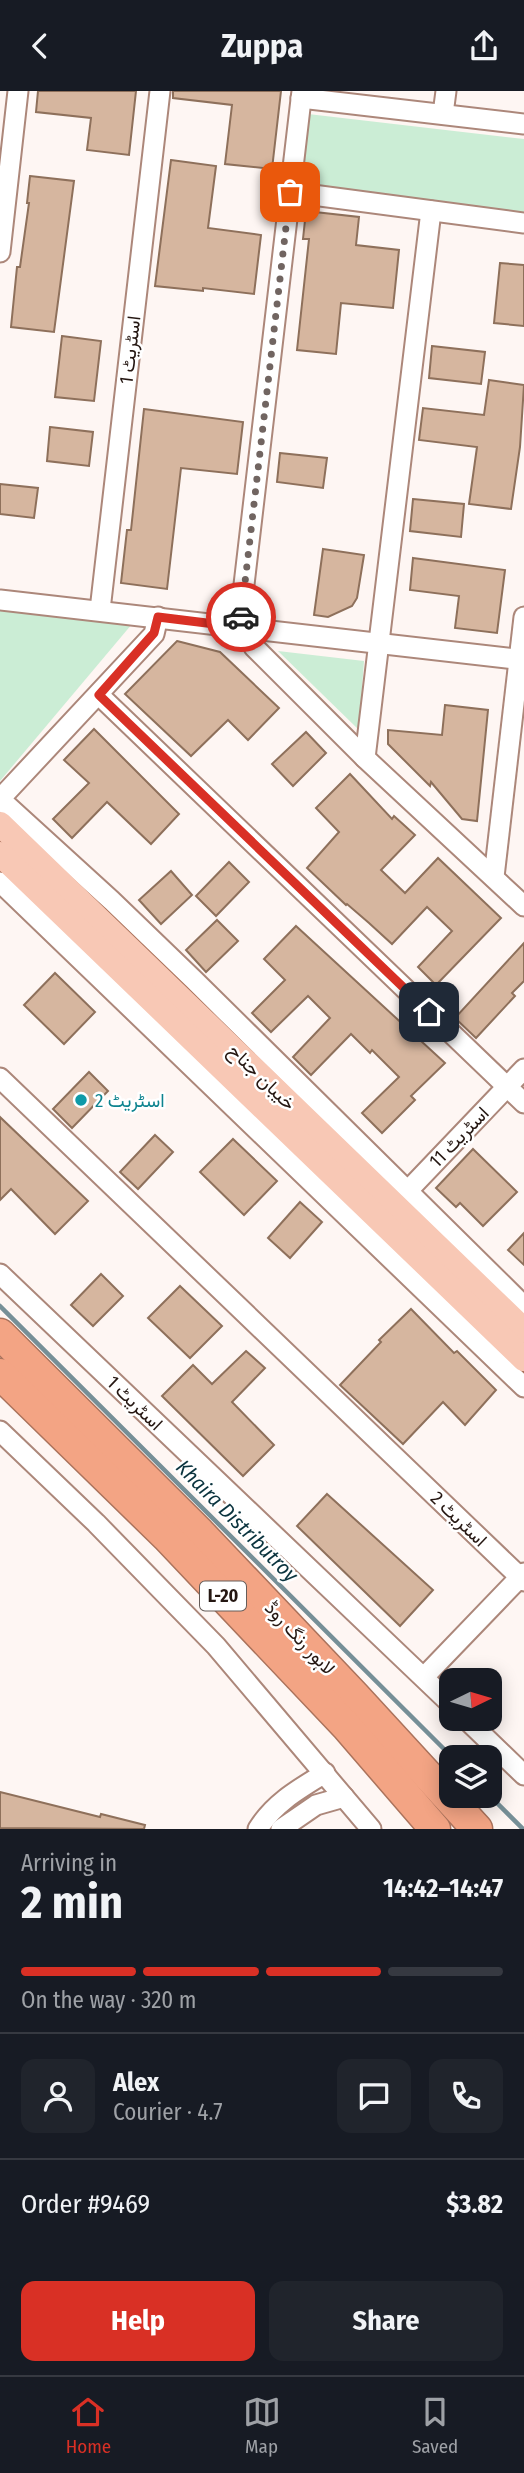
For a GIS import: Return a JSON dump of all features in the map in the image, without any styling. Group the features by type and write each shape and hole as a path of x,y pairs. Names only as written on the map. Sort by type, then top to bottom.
{"highway":[{"name":"لاہور رنگ روڈ","path":"0,1334 200,1532 477,1829"},
{"name":"لاہور رنگ روڈ","path":"0,1374 167,1537 346,1727 435,1829"},
{"path":"346,1727 410,1829"}],"main road":[{"name":"خیبان جناح","path":"0,824 400,1198 524,1331"},
{"name":"خیبان جناح","path":"0,854 524,1359"}],"street":[{"path":"0,252 18,91"},
{"name":"اسٹریٹ 1","path":"100,610 160,91"},
{"path":"443,114 446,91"},
{"path":"524,124 301,94 245,627 254,646 365,758 524,906"},
{"path":"290,192 524,223"},
{"path":"365,758 431,211"},
{"path":"0,600 522,660"},
{"path":"158,617 154,633 0,799 194,980 400,1198 524,1306"},
{"path":"494,877 522,660 524,617"},
{"path":"99,695 524,1103"},
{"path":"0,882 524,1387"},
{"name":"اسٹریٹ 11","path":"400,1198 524,1069"},
{"name":"اسٹریٹ 2","path":"0,1078 523,1578"},
{"name":"اسٹریٹ 1","path":"0,1275 439,1692"},
{"path":"0,1431 96,1523 216,1646 370,1829"},
{"path":"424,1677 523,1578"},
{"path":"478,1731 524,1775"},
{"path":"258,1829 269,1811 325,1773"},
{"path":"281,1829 316,1805 344,1797"}],"green space":[{"path":"308,114 524,139 524,216 299,191"},
{"path":"0,611 132,624 0,781"},
{"path":"278,651 364,661 359,730"}],"building":[{"path":"38,91 136,91 129,155 87,150 91,118 36,112"},
{"path":"173,91 281,91 272,169 225,164 232,105 173,98"},
{"path":"171,160 216,166 208,228 261,235 254,294 155,286"},
{"path":"30,176 74,181 54,332 11,327 17,267 20,267 29,203"},
{"path":"306,211 359,217 356,245 399,250 393,308 341,303 336,354 297,350 309,239 303,239"},
{"path":"500,263 524,265 524,326 494,323"},
{"path":"62,336 101,341 94,401 55,397"},
{"path":"432,346 485,352 481,384 429,378"},
{"path":"489,380 524,385 520,447 511,509 469,504 477,447 419,440 423,408 484,415"},
{"path":"144,409 243,422 237,474 181,468 167,589 121,583 127,530 131,530"},
{"path":"50,427 93,432 89,466 47,461"},
{"path":"280,453 327,458 323,488 277,482"},
{"path":"0,484 38,488 34,518 0,514"},
{"path":"413,499 464,504 461,537 410,531"},
{"path":"323,549 364,555 357,598 352,606 328,617 314,615"},
{"path":"413,558 505,570 497,633 455,628 459,596 410,590"},
{"path":"177,641 220,652 279,708 248,740 228,720 191,756 125,694"},
{"path":"445,705 488,710 477,821 462,819 431,782 430,786 388,744 388,730 442,735"},
{"path":"94,729 179,814 151,844 107,802 72,838 53,819 89,783 64,760"},
{"path":"306,732 326,753 293,786 272,764"},
{"path":"350,774 392,819 394,816 415,835 381,870 405,893 438,858 501,918 436,985 418,967 452,931 427,907 392,944 307,868 339,832 316,808"},
{"path":"229,862 249,882 216,916 196,896"},
{"path":"171,871 192,895 161,924 139,900"},
{"path":"217,920 238,941 206,972 186,950"},
{"path":"296,926 445,1063 411,1096 415,1100 382,1133 362,1113 399,1077 372,1050 370,1053 351,1034 311,1075 293,1057 330,1018 308,996 271,1032 252,1013 285,980 264,959"},
{"path":"524,943 524,981 512,993 515,996 476,1038 455,1018"},
{"path":"55,973 95,1012 64,1044 24,1005"},
{"name":"اسٹریٹ 2","path":"89,1072 108,1091 72,1128 53,1109"},
{"path":"0,1117 88,1201 55,1234 11,1189 0,1200"},
{"name":"اسٹریٹ 2","path":"155,1135 173,1152 138,1189 120,1172"},
{"path":"233,1139 277,1181 244,1215 200,1172"},
{"path":"473,1149 517,1192 483,1226 460,1203 456,1207 436,1188"},
{"path":"300,1202 322,1222 290,1258 268,1238"},
{"path":"524,1233 524,1265 508,1250"},
{"path":"101,1274 123,1296 93,1326 71,1305"},
{"path":"180,1286 222,1326 190,1358 148,1318"},
{"path":"411,1309 454,1353 457,1351 496,1390 465,1425 443,1402 403,1444 340,1385 381,1342 379,1340"},
{"path":"246,1351 265,1368 232,1402 274,1445 243,1476 162,1396 193,1365 212,1384"},
{"path":"327,1494 433,1590 400,1626 297,1526"},
{"path":"0,1792 100,1817 101,1814 145,1825 144,1829 0,1828"}],"waterway":[{"name":"Khaira Distributroy","path":"0,1306 440,1745"},
{"name":"Khaira Distributroy","path":"502,1808 523,1829"}],"way so far":[{"path":"241,617 290,192"}],"place":[{"name":"اسٹریٹ 2","path":"81,1100"}],"route":[{"path":"241,617 239,627 158,617 154,633 99,695 429,1012"}]}
